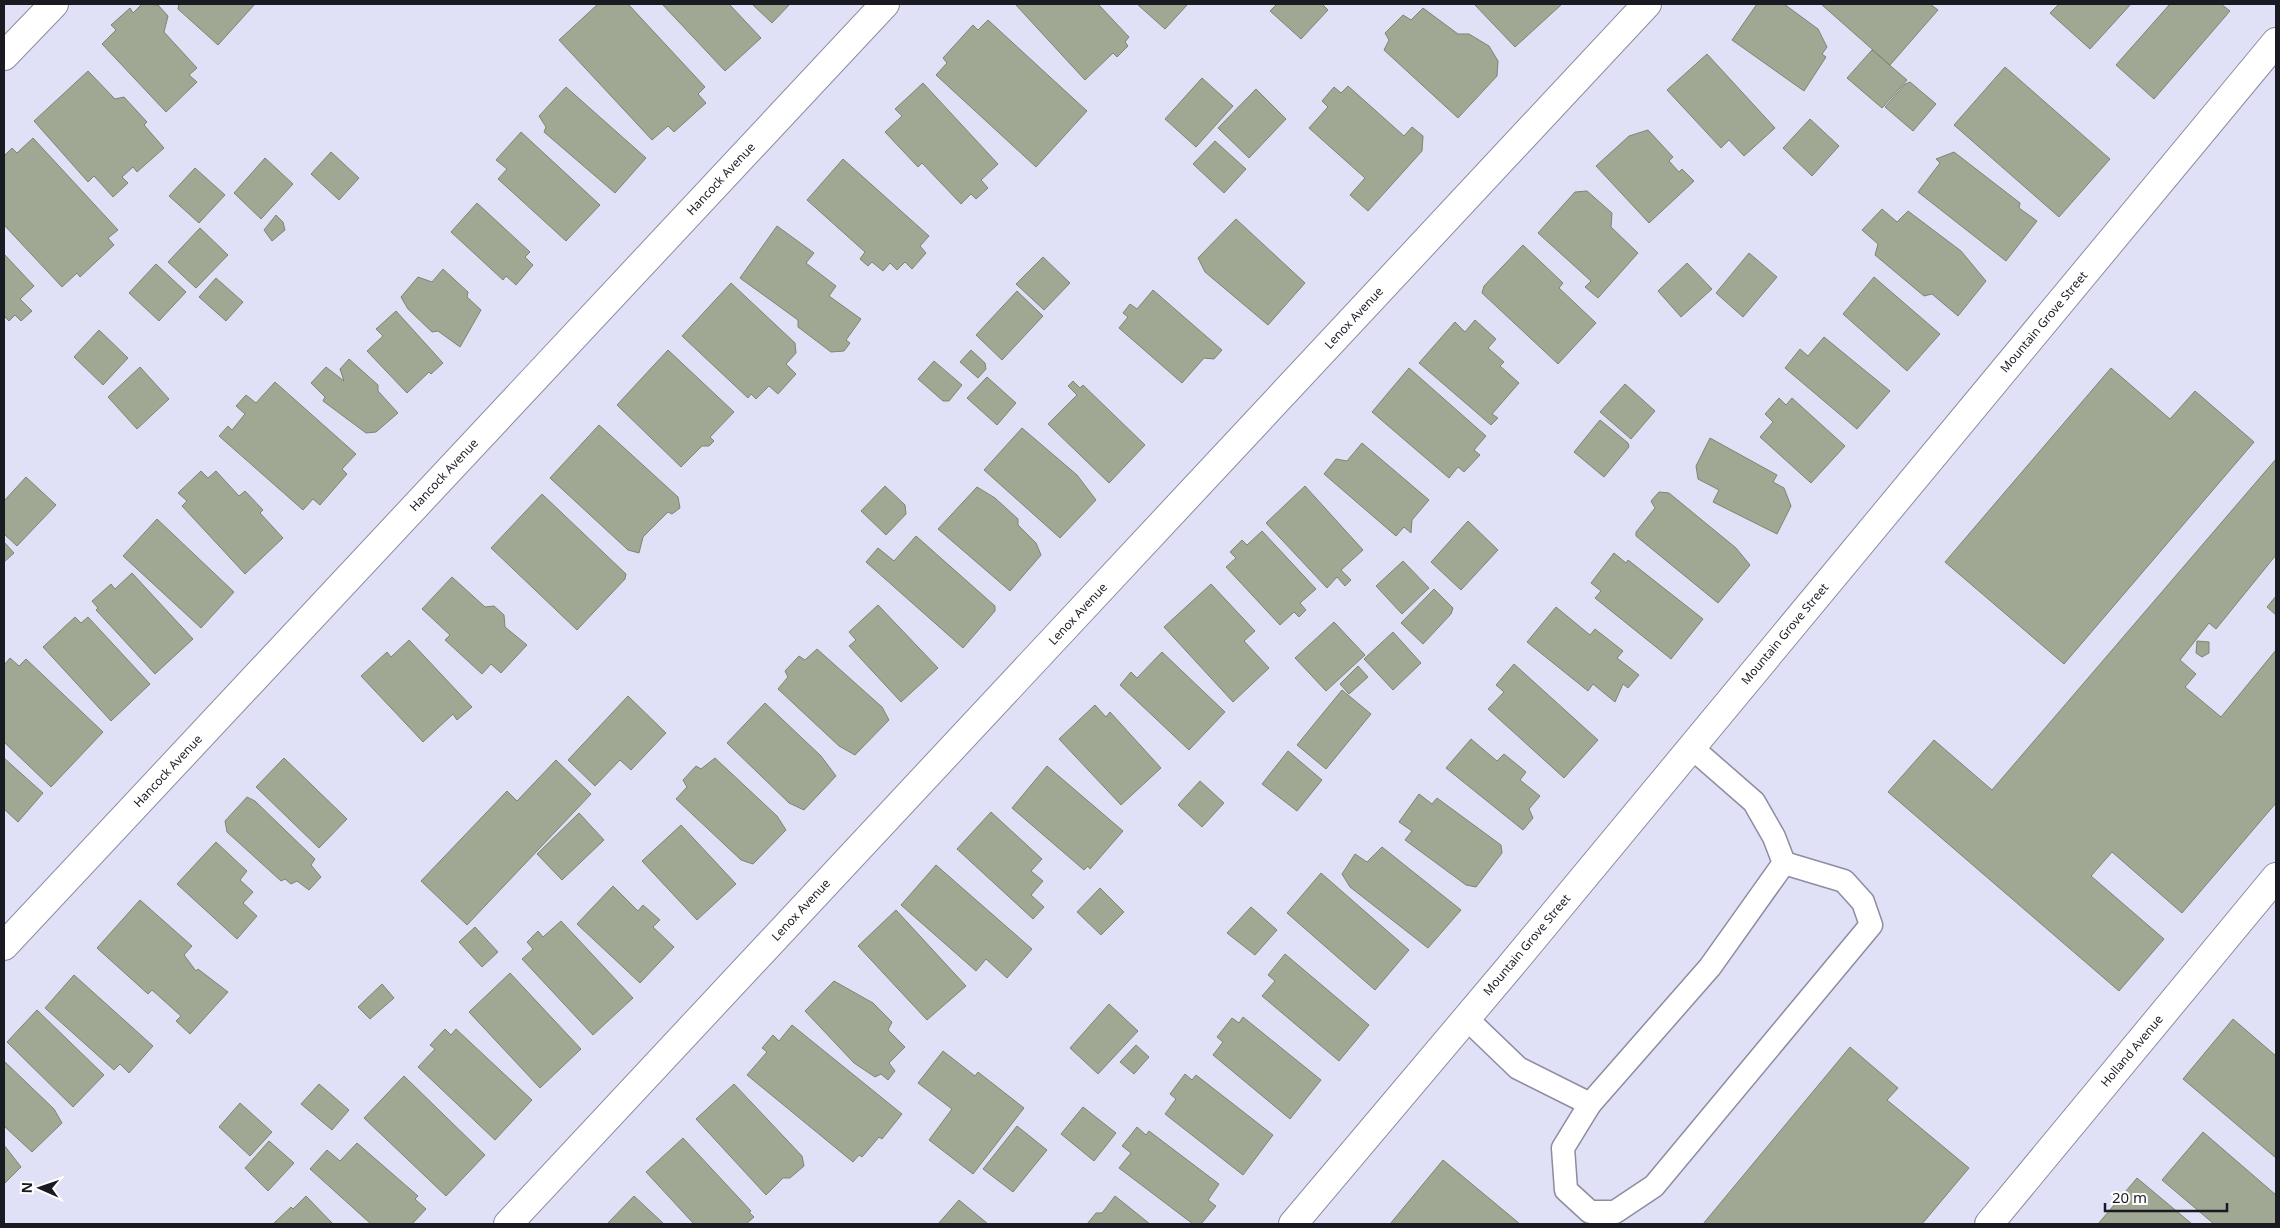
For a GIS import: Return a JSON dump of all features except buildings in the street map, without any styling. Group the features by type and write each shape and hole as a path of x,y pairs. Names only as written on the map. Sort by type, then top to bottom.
{"street":[{"path":"4,56 54,4"},
{"name":"Hancock Avenue","path":"4,946 885,4"},
{"name":"Lenox Avenue","path":"508,1224 1648,4"},
{"name":"Mountain Grove Street","path":"1293,1224 1692,747 2276,42"},
{"name":"Holland Avenue","path":"1989,1224 2276,877"}],"lane":[{"path":"1692,747 1754,802 1774,837 1784,863"},
{"path":"1784,863 1844,881 1863,902 1871,925 1654,1186 1615,1212 1590,1212 1566,1190 1563,1148 1590,1104 1710,967 1784,863"},
{"path":"1466,1018 1518,1068 1590,1104"}]}
